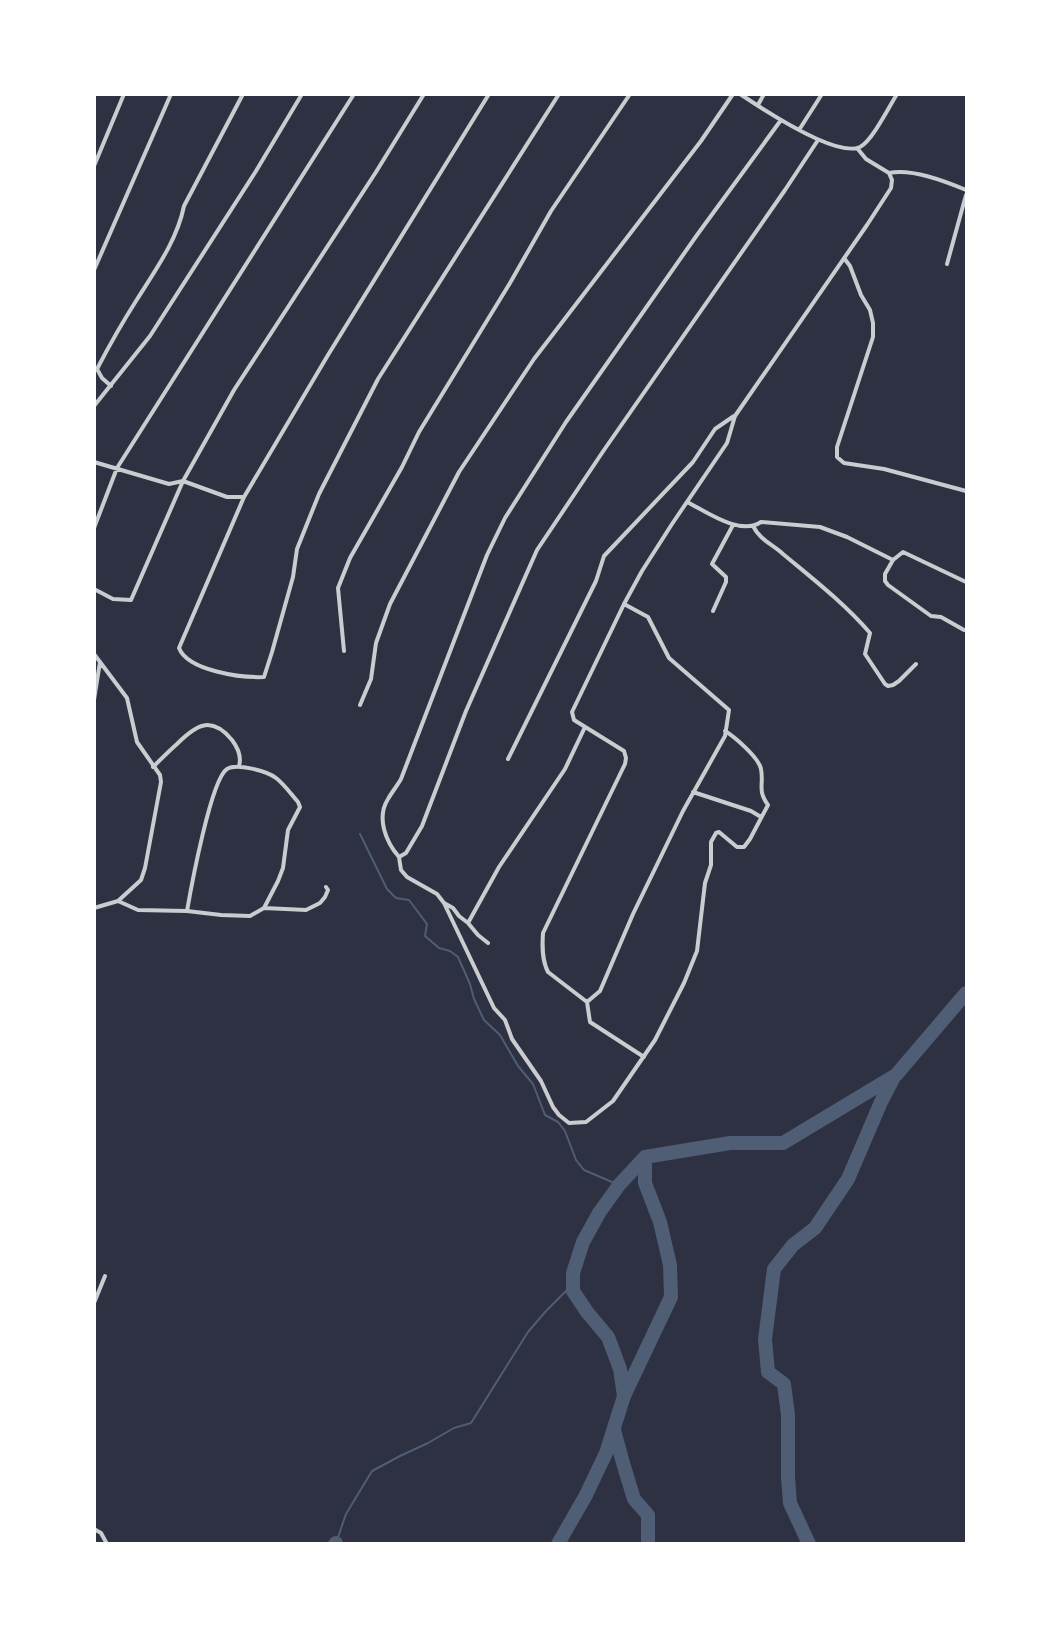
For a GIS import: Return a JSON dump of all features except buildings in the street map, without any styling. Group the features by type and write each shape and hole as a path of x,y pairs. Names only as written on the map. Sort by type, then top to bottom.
{"street":[{"path":"94,166 124,94"},
{"path":"94,270 171,94"},
{"path":"111,386 102,378 97,369 169,246 182,217 184,206 243,94"},
{"path":"94,406 150,336 256,171 302,94"},
{"path":"94,528 117,468 354,94"},
{"path":"94,589 113,599 131,600 183,481 234,390 424,94"},
{"path":"489,94 328,355 244,497 179,648 182,655 206,669 236,675 264,677 293,577 297,549 319,494 378,379 559,94"},
{"path":"344,651 338,588 350,558 402,467 419,432 551,211 630,94"},
{"path":"360,705 370,679 376,643 390,604 459,471 534,359 701,141 733,94"},
{"path":"740,94 818,140 848,148 857,148 868,141 897,94"},
{"path":"758,105 764,94"},
{"path":"799,130 822,94"},
{"path":"725,731 758,762 761,769 761,795 768,805 744,847 737,847 719,832 716,833 711,842 711,865 705,883 697,951 655,1040 613,1101 586,1122 569,1123 558,1115 541,1080 512,1039 505,1020 494,1008 444,903 437,894 407,877 401,870 399,858 383,827 383,813 387,800 401,778 487,555 505,518 566,422 697,235 782,120"},
{"path":"399,858 406,853 422,826 466,711 537,550 818,140"},
{"path":"644,1057 590,1022 587,1002 548,972 545,965 542,947 543,933 626,758 624,751 574,720 572,712 624,604 648,561 727,443 735,416 887,196 892,180 889,173 866,159 857,148"},
{"path":"889,173 906,171 966,190"},
{"path":"947,264 966,195"},
{"path":"844,258 870,310 873,337 837,447 837,457 844,463 884,470 966,491"},
{"path":"508,759 596,580 604,556 693,462 715,429 735,416"},
{"path":"94,462 169,484 183,481 227,496 244,497"},
{"path":"687,502 733,525 743,527 753,526 760,522 820,527 847,537 893,560"},
{"path":"713,611 726,578 712,564 733,525"},
{"path":"753,526 757,536 783,553 850,610 870,633 865,654 885,684 893,685 916,664"},
{"path":"964,630 941,616 932,615 888,585 885,581 885,574 893,560 903,552 966,582"},
{"path":"587,1002 600,991 633,914 693,792 725,736 729,710 669,658 648,617 624,604"},
{"path":"94,654 127,698 137,742 160,775 161,782 146,868 141,880 118,902 94,908"},
{"path":"94,699 100,662"},
{"path":"153,767 189,731 201,725 215,727 231,739 238,748 240,756 238,766"},
{"path":"468,923 499,867 565,769 585,727"},
{"path":"187,911 202,837 219,780 227,769 238,766 267,773 276,778 300,807 288,830 283,868 264,908"},
{"path":"693,792 751,811 761,817"},
{"path":"118,902 138,910 250,916 264,908 306,910 320,903 328,890 326,887"},
{"path":"444,903 453,908 488,943"},
{"path":"94,1303 105,1276"},
{"path":"94,1529 101,1533 107,1544"}],"waterway":[{"path":"360,834 387,889 396,898 409,900 427,924 425,936 439,948 450,951 458,957 484,1020 500,1035 518,1066 533,1084 545,1115 558,1122 565,1131 576,1160 584,1170 619,1185"},
{"path":"558,1544 586,1495 606,1453 624,1396 671,1297 670,1265 660,1222 645,1183 645,1157 730,1143 783,1143 896,1075 966,993"},
{"path":"809,1544 790,1503 788,1415 784,1384 768,1372 765,1339 774,1269 793,1245 815,1228 848,1179 894,1077"},
{"path":"624,1396 620,1369 608,1337 573,1291 573,1273 583,1242 599,1213 619,1185 645,1157"},
{"path":"336,1543 346,1514 372,1471 454,1428 471,1423 528,1332 573,1284"},
{"path":"614,1430 634,1499 648,1515 648,1544"}]}
